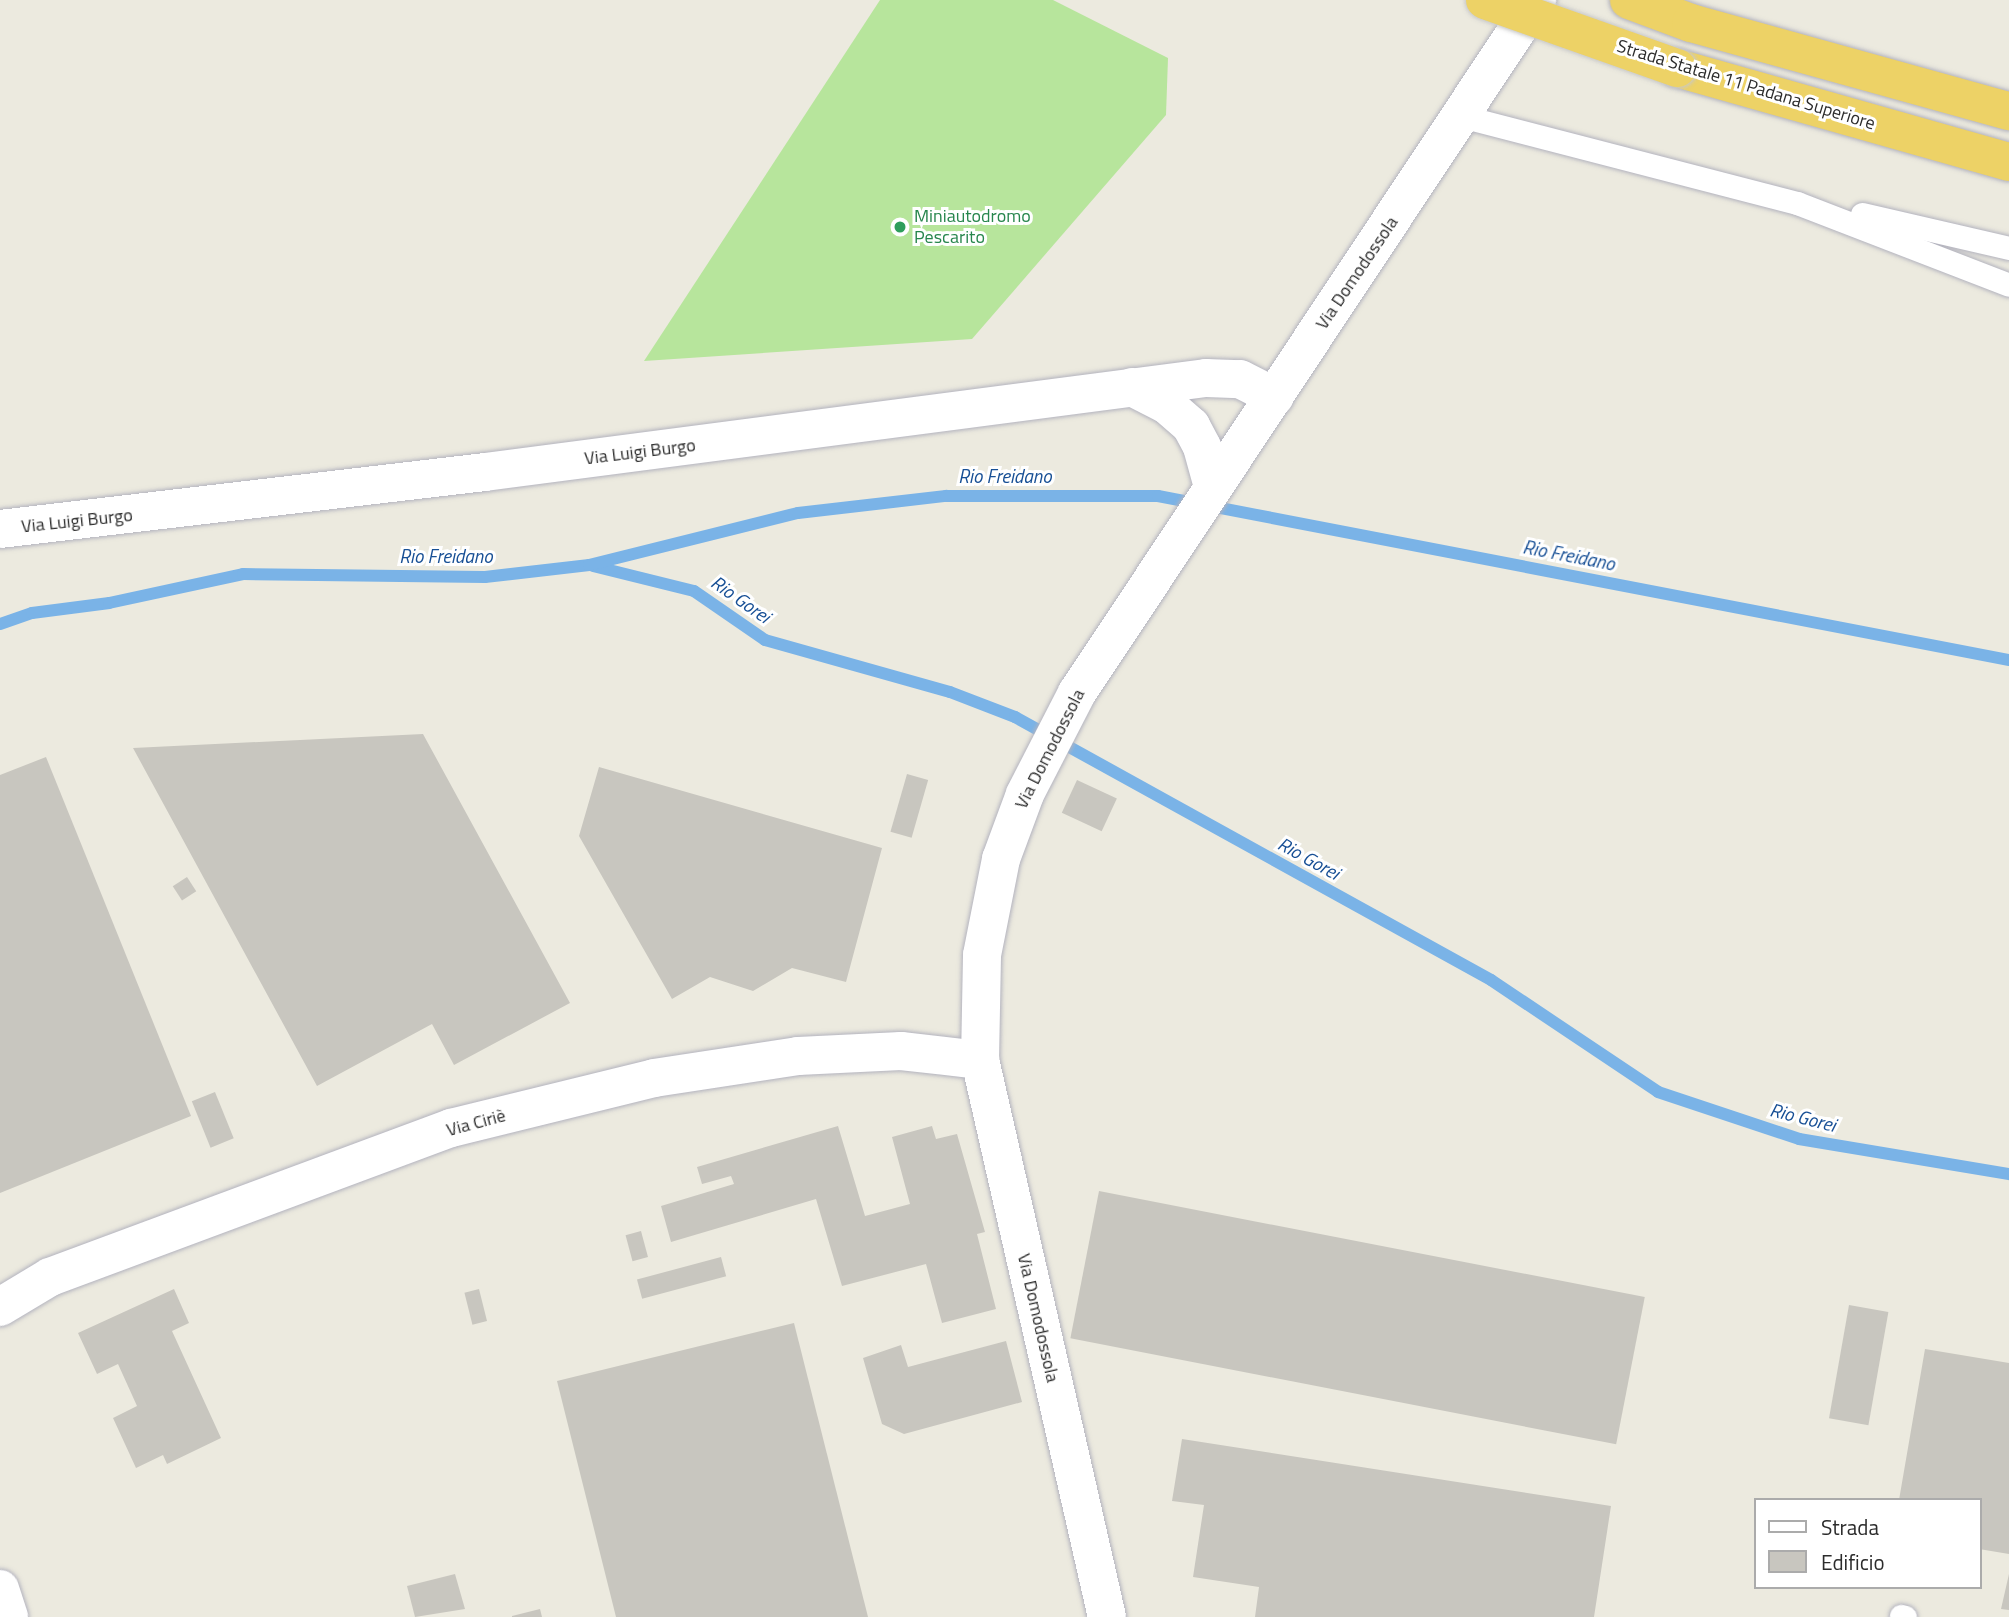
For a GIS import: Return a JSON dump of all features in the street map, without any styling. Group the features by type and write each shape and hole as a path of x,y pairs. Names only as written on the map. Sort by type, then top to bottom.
{"highway":[{"name":"Strada Statale 11 Padana Superiore","path":"1486,0 1677,68 2009,162"},
{"path":"1629,0 1691,23 2009,111"}],"street":[{"name":"Via Domodossola","path":"1107,1617 980,1060 982,955 998,873 1042,758 1068,709 1185,526 1275,397 1538,0"},
{"name":"Via Luigi Burgo","path":"0,529 485,472 1223,377 1240,379 1275,397"},
{"path":"1132,387 1167,405 1191,426 1202,447 1210,490"},
{"name":"Via Ciriè","path":"0,1307 50,1277 451,1128 654,1078 798,1056 901,1051 980,1060"},
{"path":"0,1588 9,1617"}],"lane":[{"path":"1461,116 1797,203 1898,221 2009,248"},
{"path":"1797,203 2009,285"}],"green space":[{"name":"Miniautodromo Pescarito","path":"880,0 1053,0 1168,58 1166,115 972,339 644,361"}],"building":[{"path":"423,734 570,1003 454,1065 432,1024 317,1086 133,748"},
{"path":"46,757 191,1116 0,1193 0,775"},
{"path":"599,767 882,848 846,982 792,968 753,991 710,977 672,999 579,836"},
{"path":"907,774 928,780 912,838 890,832"},
{"path":"1077,780 1117,799 1102,831 1062,813"},
{"path":"187,877 196,891 182,901 173,886"},
{"path":"215,1092 234,1138 211,1148 192,1101"},
{"path":"838,1126 865,1216 910,1204 892,1137 932,1126 936,1139 957,1134 985,1232 977,1234 996,1309 942,1323 926,1264 842,1286 816,1199 671,1242 661,1206 734,1184 731,1176 702,1184 697,1167"},
{"path":"1099,1191 1645,1297 1616,1444 1070,1338"},
{"path":"641,1231 648,1257 633,1261 626,1235"},
{"path":"721,1257 726,1276 642,1299 637,1280"},
{"path":"174,1289 189,1323 172,1331 221,1438 167,1464 163,1455 136,1468 113,1418 137,1406 118,1364 97,1374 78,1333"},
{"path":"479,1289 487,1321 472,1325 464,1293"},
{"path":"1849,1305 1888,1312 1868,1425 1829,1418"},
{"path":"794,1323 868,1617 616,1617 557,1381"},
{"path":"1006,1341 1022,1402 904,1434 882,1424 863,1358 901,1345 908,1367"},
{"path":"1925,1349 2009,1363 2009,1554 1981,1549 1981,1498 1899,1498"},
{"path":"1182,1439 1611,1506 1594,1617 1255,1617 1259,1587 1193,1577 1204,1505 1172,1501"},
{"path":"455,1574 465,1609 415,1617 407,1586"},
{"path":"2009,1574 2009,1610 2001,1609"},
{"path":"540,1609 542,1617 512,1617 512,1616"}],"waterway":[{"name":"Rio Freidano","path":"0,624 32,613 109,603 243,574 485,577 589,565 798,513 946,496 1158,496 2009,660"},
{"name":"Rio Gorei","path":"593,566 694,591 765,640 950,692 1015,717 1491,980 1658,1092 1799,1139 2009,1174"}],"place":[{"name":"Miniautodromo Pescarito","path":"900,227"}]}
